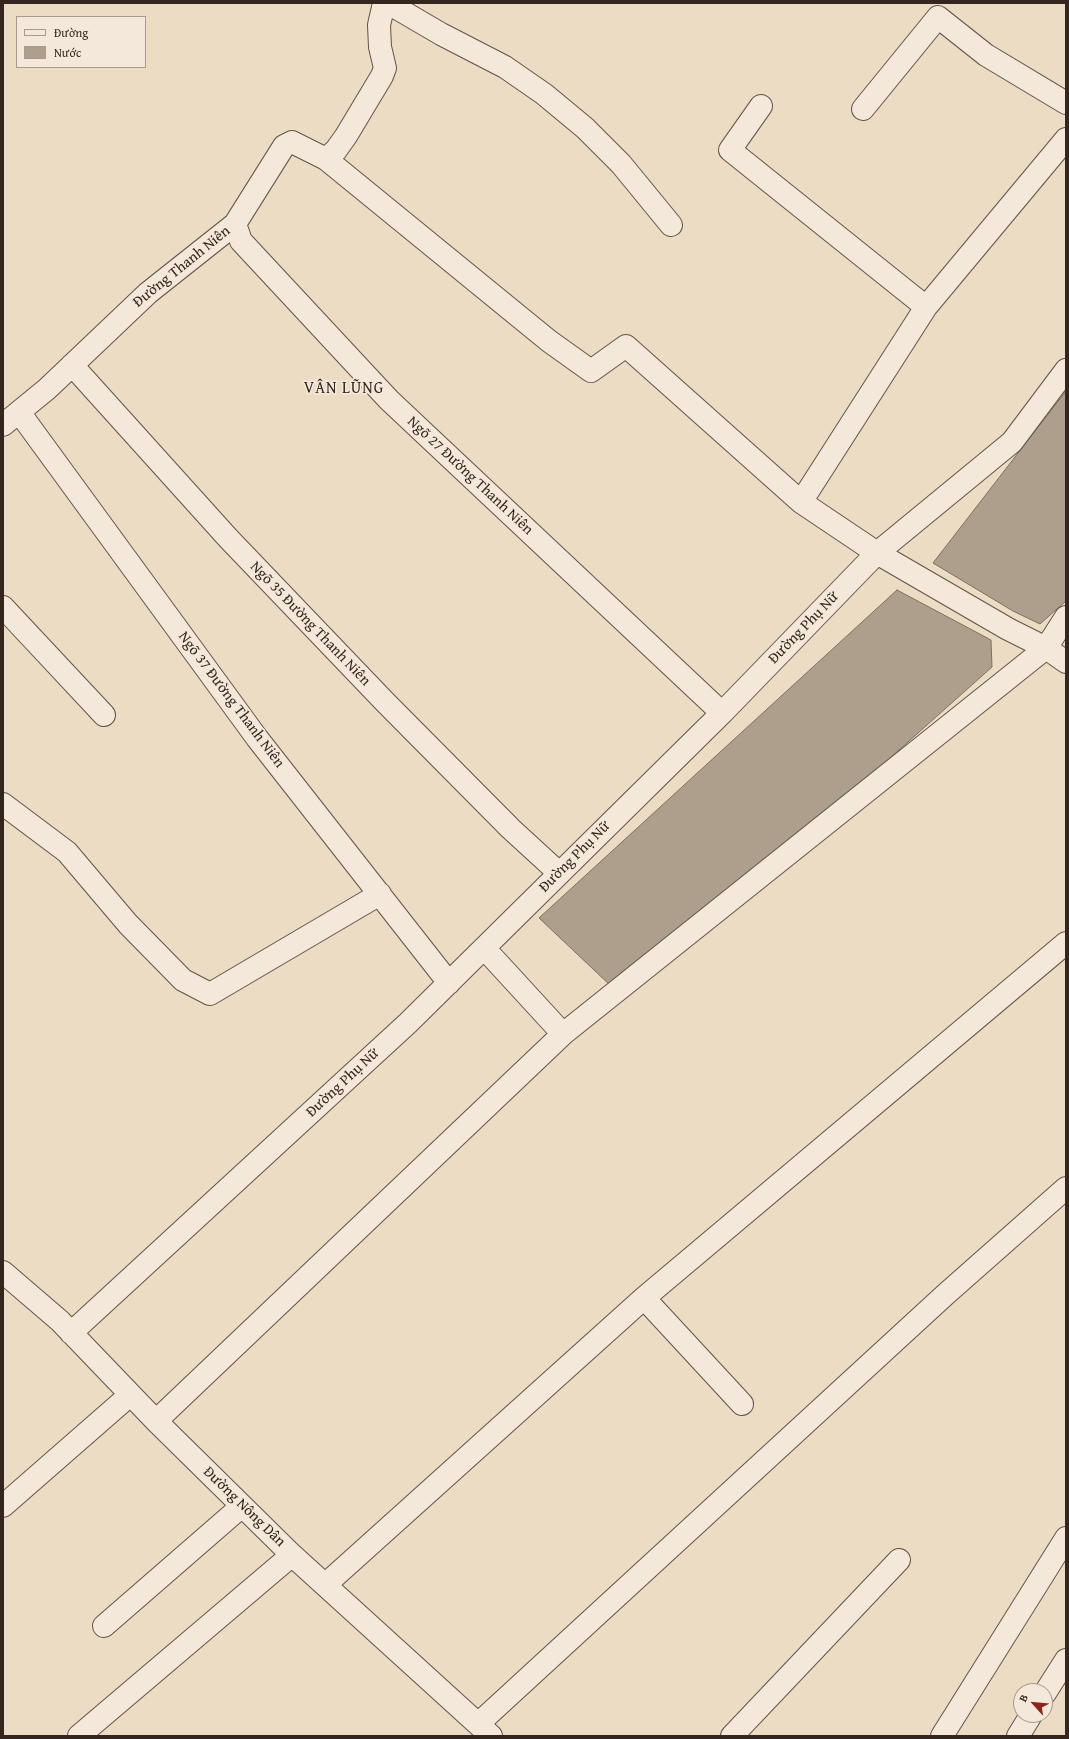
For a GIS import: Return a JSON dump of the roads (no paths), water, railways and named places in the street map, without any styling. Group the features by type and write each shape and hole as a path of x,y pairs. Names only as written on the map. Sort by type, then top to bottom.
{"street":[{"path":"384,3 379,25 380,47 385,68 382,76 346,136 326,159 549,341 591,371 626,346 801,502 876,552 1008,629 1046,648 1066,662"},
{"path":"388,3 441,34 505,67 544,94 585,128 621,164 671,225"},
{"path":"863,109 938,17 986,55 1066,103"},
{"path":"761,106 730,150 926,307"},
{"name":"Đường Thanh Niên","path":"11,419 72,365 148,293 235,224 284,146 292,142 326,159"},
{"path":"801,502 926,307 1063,149"},
{"name":"Ngõ 27 Đường Thanh Niên","path":"235,224 241,241 389,400 722,713"},
{"name":"Ngõ 35 Đường Thanh Niên","path":"72,365 234,544 494,812 559,873"},
{"name":"Đường Phụ Nữ","path":"70,1333 402,1029 722,713 876,552 1012,442 1066,370"},
{"name":"Ngõ 37 Đường Thanh Niên","path":"11,419 257,738 449,983"},
{"path":"3,608 104,715"},
{"path":"156,1421 563,1034 1046,648 1066,617"},
{"path":"3,804 67,852 128,924 184,980 210,994 380,894"},
{"path":"325,1585 644,1298 1066,943"},
{"path":"484,948 563,1034"},
{"path":"485,1730 946,1294 1066,1188"},
{"name":"Đường Nông Dân","path":"5,1277 60,1321 130,1395 292,1555 485,1730"},
{"path":"644,1298 742,1404"},
{"path":"3,1506 130,1395"},
{"path":"104,1626 242,1506"},
{"path":"942,1736 1066,1538"},
{"path":"79,1736 292,1555"},
{"path":"732,1736 899,1560"},
{"path":"1051,1683 1066,1660"},
{"path":"1018,1736 1026,1723"}],"water":[{"path":"1066,391 1066,601 1040,624 1013,611 933,563"},
{"path":"897,590 991,640 992,667 676,949 612,987 539,918"}],"district":[{"name":"VÂN LŨNG","path":"344,389"}]}
